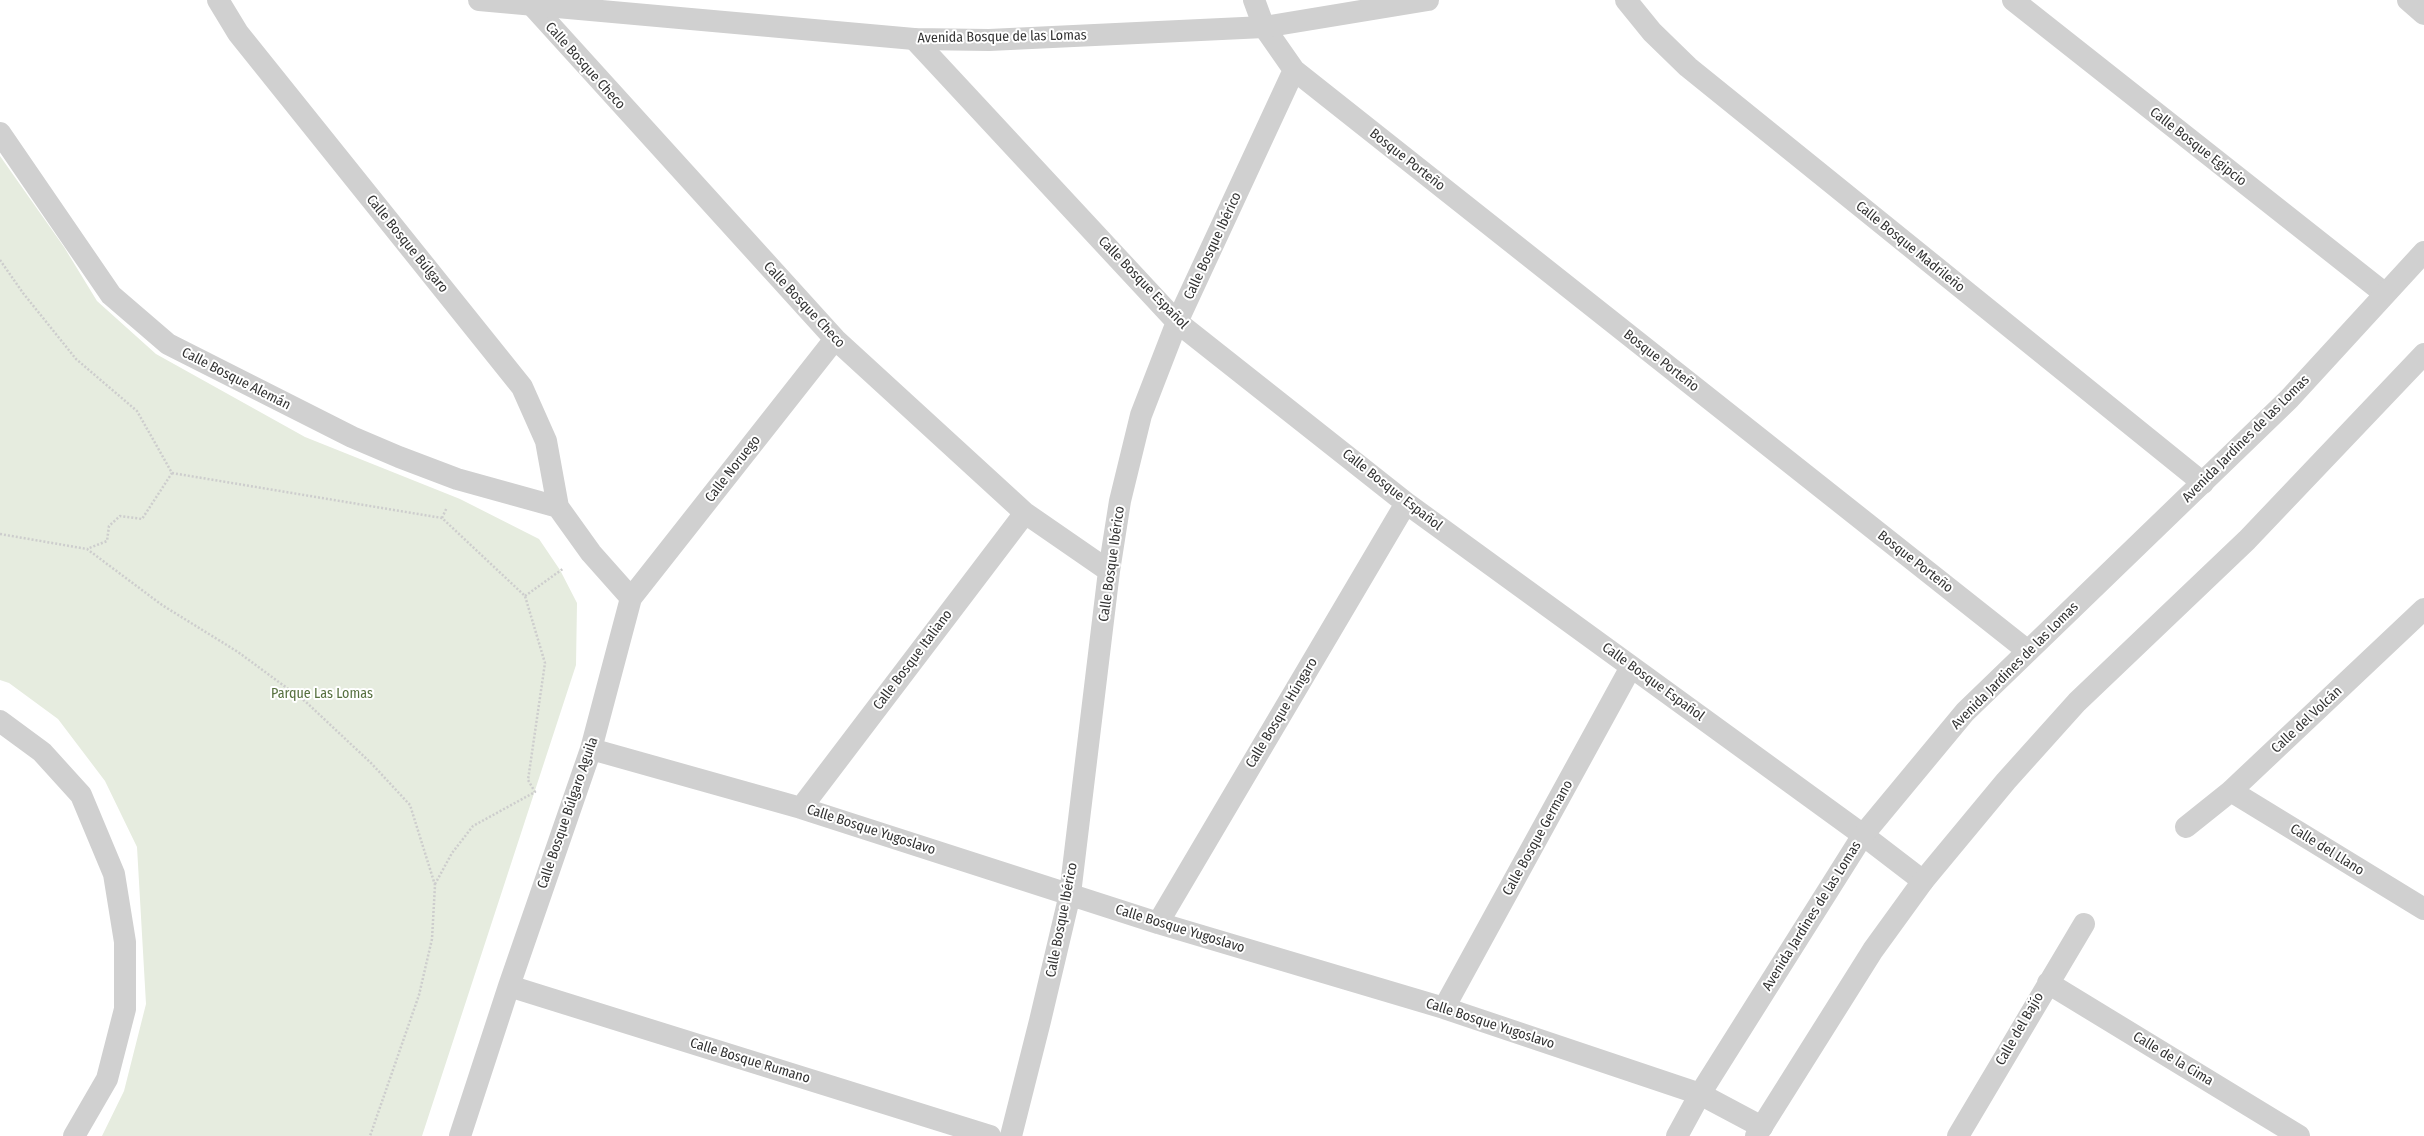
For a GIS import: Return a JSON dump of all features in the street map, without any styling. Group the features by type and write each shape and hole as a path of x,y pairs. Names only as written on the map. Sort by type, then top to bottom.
{"street":[{"name":"Calle Bosque Búlgaro","path":"218,0 238,33 522,387 546,441 558,507"},
{"name":"Avenida Bosque de las Lomas","path":"479,0 530,2 914,39 988,40 1264,27 1428,0"},
{"path":"1254,0 1264,27 1294,70"},
{"name":"Calle Bosque Madrileño","path":"1626,0 1652,32 1688,67 2203,483"},
{"name":"Calle Bosque Egipcio","path":"2013,0 2384,293"},
{"path":"2408,0 2424,14"},
{"name":"Calle Bosque Checo","path":"530,2 835,339 1025,513 1109,571"},
{"name":"Calle Bosque Español","path":"914,39 1178,322 1406,503 1863,835 1923,881"},
{"name":"Calle Bosque Ibérico","path":"1011,1136 1070,894 1109,571 1120,501 1141,415 1178,322 1294,70"},
{"name":"Bosque Porteño","path":"1294,70 2028,652"},
{"name":"Calle Bosque Alemán","path":"0,133 111,295 168,344 288,406 398,457 456,479 558,507"},
{"name":"Avenida Jardines de las Lomas","path":"1676,1136 1700,1094 1863,835 1965,712 2289,399 2384,293 2424,252"},
{"name":"Calle Noruego","path":"631,598 835,339"},
{"path":"1759,1132 1873,950 1923,881 2006,781 2077,702 2247,540 2424,354"},
{"name":"Calle Bosque Húngaro","path":"1158,924 1406,503"},
{"path":"558,507 592,553 631,598"},
{"name":"Calle Bosque Italiano","path":"801,808 1025,513"},
{"name":"Calle Bosque Búlgaro Aguila","path":"460,1136 509,986 591,749 631,598"},
{"name":"Calle del Volcán","path":"2186,827 2231,791 2422,614"},
{"name":"Calle Bosque Germano","path":"1444,1008 1631,667"},
{"path":"0,721 42,752 81,795 114,874 125,942 125,1010 107,1079 74,1136"},
{"name":"Calle Bosque Yugoslavo","path":"591,749 801,808 1070,894 1158,924 1444,1008 1700,1094 1759,1132"},
{"name":"Calle del Llano","path":"2231,791 2424,909"},
{"name":"Calle del Bajío","path":"1958,1136 2084,924"},
{"name":"Calle de la Cima","path":"2048,983 2299,1136"},
{"name":"Calle Bosque Rumano","path":"509,986 990,1136"}],"path":[{"path":"0,260 76,359 137,411 172,473"},
{"path":"87,549 107,542 109,526 120,516 142,518 172,473"},
{"path":"172,473 442,518 525,596 545,663 528,780 535,792 473,826 452,853 435,885"},
{"path":"0,534 87,549 162,605 238,652 306,702 371,763 410,805 435,885 432,939 419,995 370,1136"},
{"path":"525,596 560,570 592,553"}],"green space":[{"name":"Parque Las Lomas","path":"0,156 64,247 97,301 156,354 305,437 460,499 539,539 560,570 577,603 576,665 422,1136 102,1136 124,1091 146,1004 137,847 105,781 58,719 9,683 0,680"}]}
